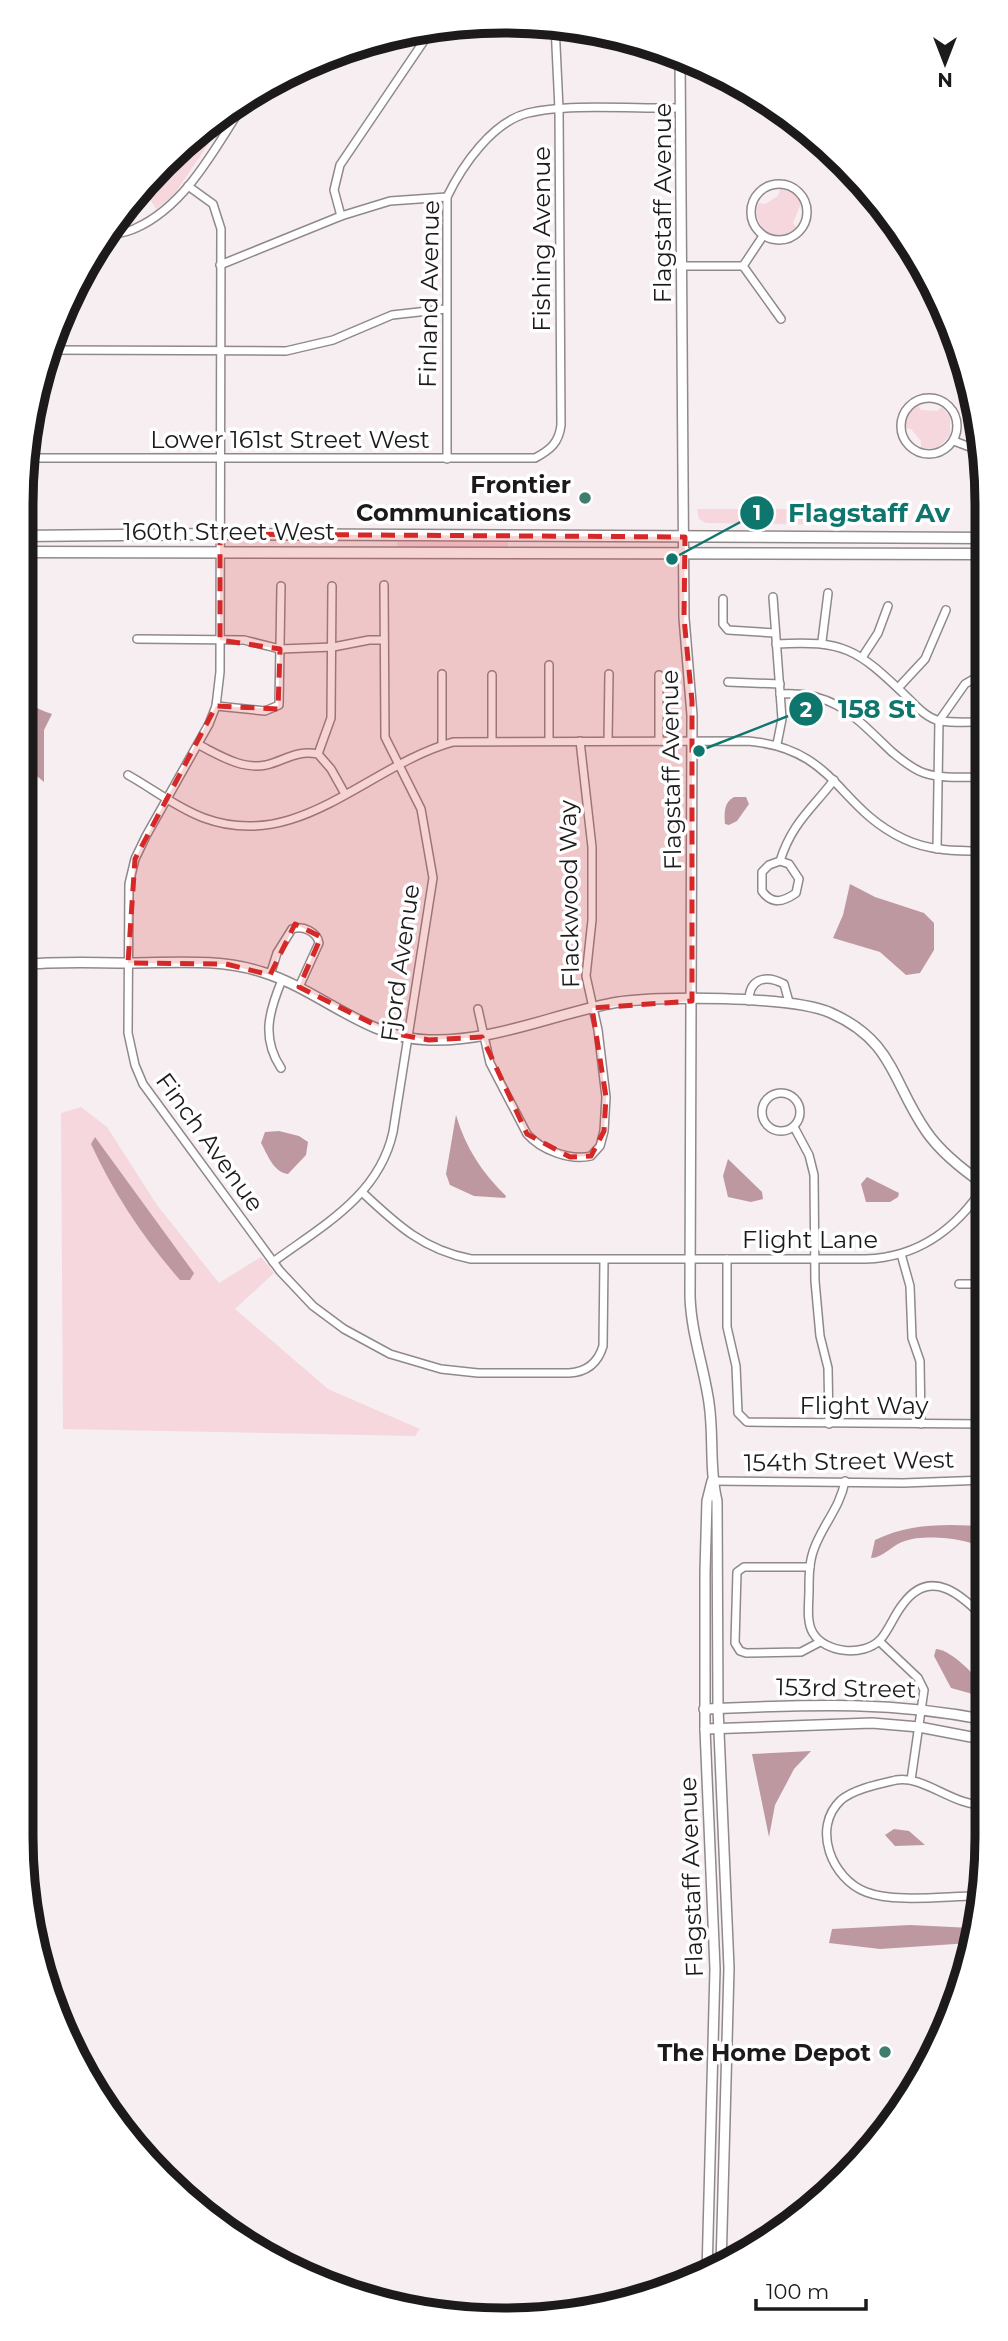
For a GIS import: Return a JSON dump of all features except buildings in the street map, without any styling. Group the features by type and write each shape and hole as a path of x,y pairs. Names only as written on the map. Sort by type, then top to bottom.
{"main road":[{"name":"160th Street West","path":"33,536 220,534 975,538"},
{"name":"160th Street West","path":"33,552 975,554"}],"street":[{"name":"Fishing Avenue","path":"550,450 560,436 561,425 559,109 556,36"},
{"path":"341,216 334,190 340,165 425,40"},
{"name":"Flagstaff Avenue","path":"680,67 684,618 691,687 692,741 691,1313 709,1400 712,1481 718,1514 718,1708 729,1969 720,2255"},
{"name":"Finland Avenue","path":"447,459 447,197 456,178 499,127 527,113 559,109 680,108"},
{"path":"120,232 135,229 165,211 188,186 233,119"},
{"path":"770,185 784,185 797,191 807,209 802,229 784,240 763,236 751,219 754,198 770,185"},
{"name":"Finch Avenue","path":"188,186 206,197 217,211 221,229 220,640 216,706 199,745 167,798 139,850 132,869 128,903 128,1033 139,1076 160,1110 273,1262 302,1296 326,1317 356,1337 390,1354 427,1366 465,1373 569,1373 588,1368 601,1353 604,1260"},
{"path":"220,265 341,216 390,201 447,197"},
{"path":"743,266 763,236"},
{"path":"681,267 743,266"},
{"path":"743,266 781,319"},
{"path":"59,350 286,351 333,340 392,315 446,309"},
{"path":"925,398 942,401 954,413 957,422 954,441 938,454 922,454 911,449 900,429 906,410 925,398"},
{"path":"954,441 971,448"},
{"name":"Lower 161st Street West","path":"36,458 535,458 550,450"},
{"name":"Fjord Avenue","path":"273,1262 363,1193 382,1166 390,1144 409,1037 433,878 426,825 414,792 385,737 384,585"},
{"path":"216,706 242,711 275,709 281,697 281,586"},
{"path":"318,754 331,718 332,586"},
{"path":"822,641 828,593"},
{"path":"773,597 782,719 777,744"},
{"path":"723,599 723,624 728,630 775,633"},
{"path":"863,656 878,633 888,607"},
{"path":"898,688 925,659 946,610"},
{"path":"137,639 244,640 280,649 333,647 356,641 384,640"},
{"path":"776,644 822,641 863,656 926,715 939,721 975,722"},
{"path":"549,665 549,741"},
{"path":"442,674 442,745"},
{"path":"608,741 609,674"},
{"path":"492,675 492,741"},
{"path":"659,675 659,741"},
{"path":"937,849 939,721 965,684 975,678"},
{"path":"728,682 780,684"},
{"path":"780,694 807,694 830,700 853,716 901,760 923,773 975,777"},
{"path":"128,775 218,823 253,827 304,817 399,764 442,745 464,740 777,744 807,757 879,825 904,839 937,849 975,851"},
{"name":"Flackwood Way","path":"483,1036 490,1063 527,1134 534,1142 570,1157 592,1156 600,1146 604,1131 606,1097 598,1030 586,976 592,920 592,847 580,741"},
{"path":"199,745 227,760 256,765 298,752 318,754 331,769 345,794"},
{"path":"780,861 788,836 802,815 834,780"},
{"path":"780,861 794,869 799,887 796,893 780,902 766,897 760,885 762,872 769,864 780,861"},
{"path":"270,975 276,953 289,932 298,927 314,933 319,943 299,987"},
{"path":"33,965 226,964 270,975 299,987 356,1021 409,1037 445,1040 483,1036 628,1001 789,1002 830,1012 866,1034 892,1064 912,1110 932,1139 975,1178"},
{"path":"749,1001 749,990 757,980 765,978 784,984 789,1002"},
{"path":"281,1068 272,1053 268,1027 270,1010 282,980"},
{"path":"478,1009 483,1036"},
{"path":"786,1093 798,1102 801,1115 794,1127 779,1132 766,1125 762,1110 770,1097 786,1093"},
{"path":"794,1127 809,1155 814,1175 815,1259 820,1336 828,1368 829,1424"},
{"name":"Flight Lane","path":"363,1193 408,1234 448,1254 485,1260 881,1259 901,1254 947,1230 975,1197"},
{"path":"901,1254 910,1286 912,1338 920,1361 921,1424"},
{"name":"Flight Way","path":"727,1258 727,1332 736,1366 738,1413 743,1420 755,1424 975,1424"},
{"path":"958,1284 975,1284"},
{"name":"154th Street West","path":"712,1481 975,1480"},
{"name":"Flagstaff Avenue","path":"707,2261 715,1969 704,1709 707,1501 712,1481"},
{"path":"845,1481 839,1505 814,1548 810,1567 811,1631 820,1642 845,1650 864,1648 879,1641 907,1598 929,1587 954,1590 975,1609"},
{"path":"810,1567 744,1567 737,1572 736,1643 740,1651 746,1653 801,1652 820,1642"},
{"path":"879,1641 918,1678 924,1690 911,1780"},
{"name":"153rd Street","path":"704,1709 840,1703 923,1708 975,1718"},
{"name":"153rd Street","path":"705,1729 856,1723 919,1727 975,1738"},
{"path":"971,1896 876,1896 854,1886 833,1862 827,1844 828,1827 841,1800 854,1792 893,1781 911,1780 962,1803 975,1804"}],"highlighted area":[{"path":"220,534 685,537 684,618 692,701 692,1001 592,1008 606,1097 604,1131 591,1156 570,1157 527,1134 482,1037 429,1040 391,1033 299,987 321,937 295,924 270,975 226,964 128,963 135,859 216,706 278,709 280,649 220,640"}],"shaded area":[{"path":"218,131 173,196 156,209 148,196 171,171"},
{"path":"780,189 794,193 801,203 793,223 797,229 778,237 763,230 756,215 758,203 765,204 778,196"},
{"path":"918,405 921,410 937,411 942,407 950,417 950,435 938,448 921,448 921,441 911,429 905,428 908,413"},
{"path":"697,509 839,509 840,525 706,523 699,519"},
{"path":"397,542 508,542 508,548 397,547"},
{"path":"33,705 52,714 44,730 44,782 33,773"},
{"path":"734,797 746,797 749,804 737,821 725,824 726,805"},
{"path":"850,884 875,897 924,913 934,923 934,950 920,973 906,975 880,952 833,938 843,915"},
{"path":"81,1107 107,1127 157,1205 219,1283 261,1257 274,1273 235,1309 328,1389 420,1429 415,1436 63,1429 61,1113"},
{"path":"456,1115 464,1138 476,1159 505,1198 474,1196 450,1185 446,1174"},
{"path":"279,1131 299,1136 308,1142 306,1155 288,1174 278,1170 261,1143 265,1132"},
{"path":"95,1137 194,1273 190,1280 180,1280 131,1215 91,1144"},
{"path":"728,1159 762,1192 763,1199 751,1202 728,1197 723,1176"},
{"path":"867,1177 899,1193 898,1197 890,1202 866,1202 861,1184"},
{"path":"975,1526 975,1545 947,1538 913,1539 871,1558 875,1540 912,1528"},
{"path":"936,1649 942,1651 967,1668 975,1677 975,1695 951,1688 934,1656"},
{"path":"811,1751 794,1769 775,1805 769,1837 752,1754"},
{"path":"894,1829 909,1831 925,1845 895,1846 885,1835"},
{"path":"910,1925 966,1928 963,1943 880,1949 829,1943 832,1929"}],"place":[{"name":"Frontier Communications","path":"585,498"},
{"name":"Flagstaff Av","path":"672,559"},
{"name":"158 St","path":"699,751"},
{"name":"The Home Depot","path":"885,2052"}]}
